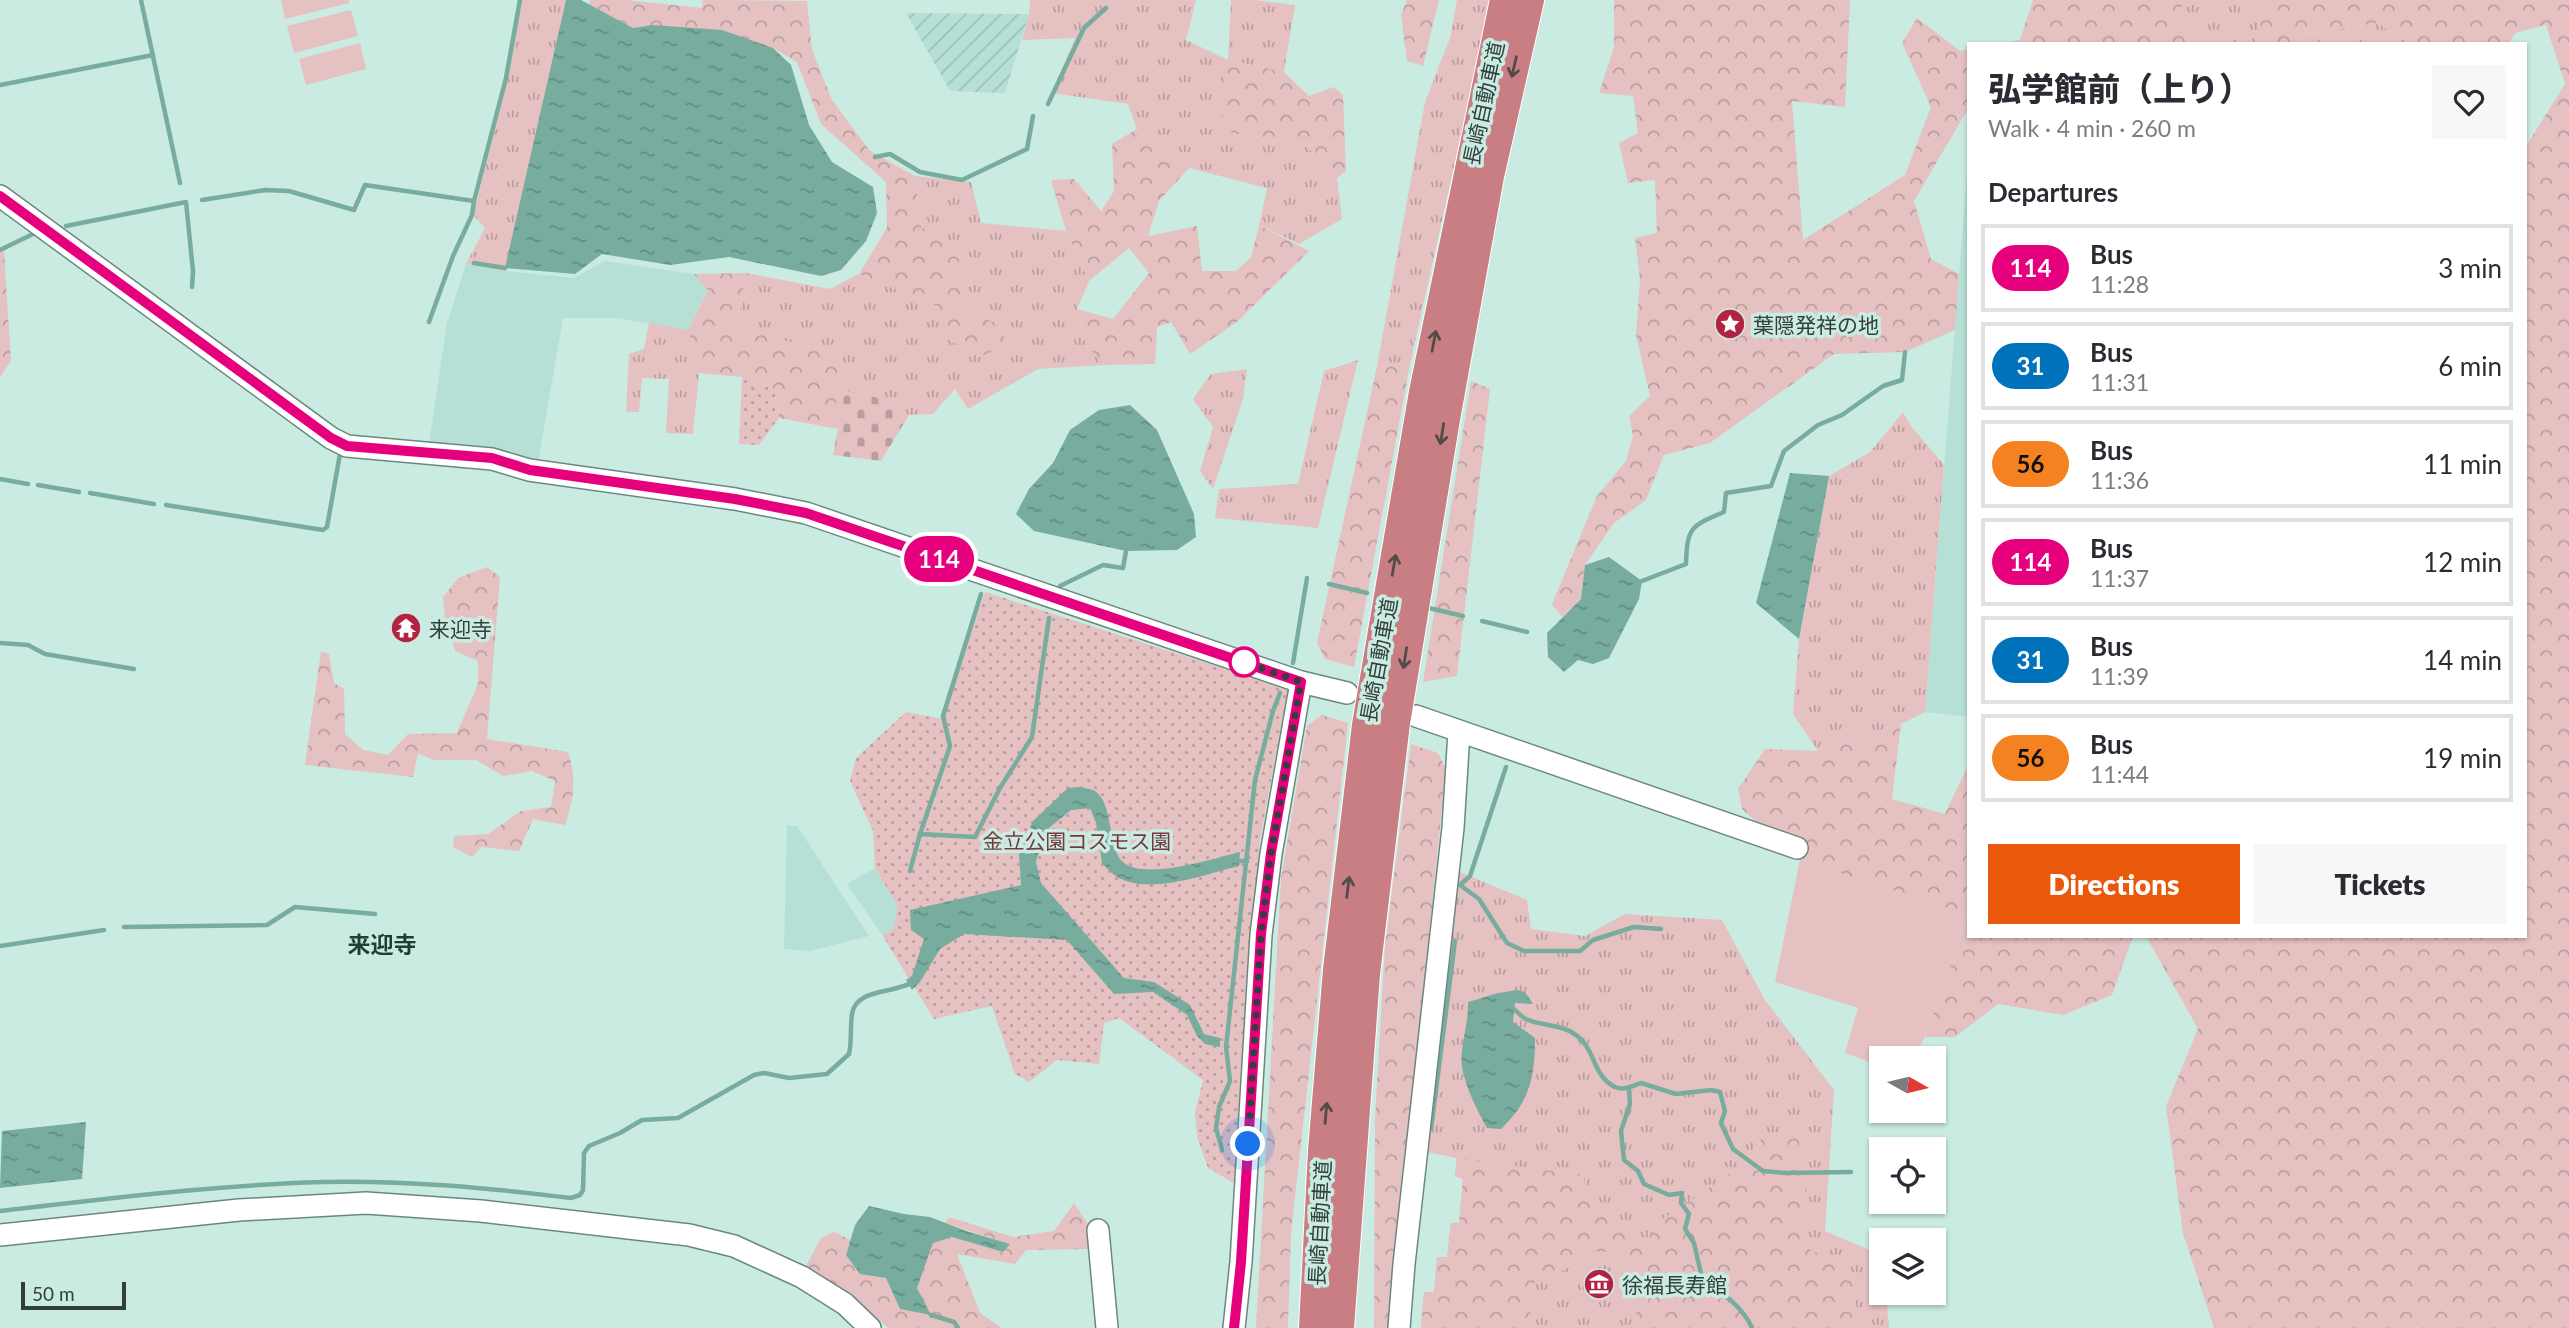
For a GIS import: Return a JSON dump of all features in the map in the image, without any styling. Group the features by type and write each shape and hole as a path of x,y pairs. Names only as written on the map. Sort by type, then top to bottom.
{"highway":[{"name":"長崎自動車道","path":"1313,1328 1323,1151 1338,970 1367,725 1424,392 1505,0"},
{"name":"長崎自動車道","path":"1339,1328 1365,974 1395,723 1445,419 1489,176 1530,0"},
{"path":"1360,1328 1365,974"}],"street":[{"path":"0,196 331,438 347,446 492,458 530,470 735,499 806,513 1301,682 1347,693"},
{"path":"1234,1328 1241,1262 1261,934 1271,853 1301,682"},
{"path":"1416,716 1797,848"},
{"path":"1399,1328 1453,828 1459,732"},
{"path":"0,1235 239,1210 366,1203 481,1211 690,1235 734,1246 802,1277 845,1304 870,1328"},
{"path":"1098,1230 1107,1328"}],"shaded area":[{"path":"906,13 1029,14 1005,93 950,91"},
{"path":"1967,174 1967,717 1925,712"},
{"path":"605,261 694,274 708,289 688,330 616,318 563,318 538,463 499,449 429,444 447,323 466,264 574,278"},
{"path":"787,825 797,826 869,936 810,951 784,949"},
{"path":"875,868 897,905 894,929 882,935 847,884"}],"green space":[{"path":"281,0 349,0 349,3 285,19"},
{"path":"522,0 566,0 506,271 466,264 485,228 473,215 508,78"},
{"path":"591,0 626,0 702,8 703,0 807,1 812,50 832,100 870,151 915,176 921,227 958,253 965,311 1001,325 1006,347 981,356 938,335 940,307 859,274 887,228 886,182 821,124 797,62 773,48 652,25 633,28 588,4"},
{"path":"1030,0 1196,0 1186,40 1228,60 1231,0 1295,5 1284,72 1229,60 1232,133 1309,146 1322,176 1337,178 1342,219 1299,244 1259,225 1267,188 1189,168 1137,129 1128,104 1052,93 1075,38 1022,40"},
{"path":"1407,0 1439,0 1423,66 1407,61 1401,15"},
{"path":"1457,0 1491,0 1410,364 1377,366 1425,102 1450,38"},
{"path":"1614,0 1850,0 1845,107 1792,101 1803,240 1905,175 1931,107 1902,43 1917,18 1960,51 1967,49 1967,110 1914,201 1931,259 1959,274 1955,330 1905,352 1834,354 1710,443 1664,455 1646,500 1614,523 1585,565 1581,599 1562,617 1552,604 1597,496 1626,461 1633,436 1629,416 1650,396 1636,335 1640,279 1635,238 1657,233 1655,180 1628,183 1619,143 1638,133 1633,96 1599,93 1614,47"},
{"path":"2033,0 2182,0 2181,23 2207,42 2010,42 2020,40"},
{"path":"2182,0 2260,0 2259,37 2242,42 2207,42 2181,23"},
{"path":"2260,0 2569,0 2569,1328 2214,1328 2183,1233 2166,1106 2198,1029 2147,938 2527,938 2527,145 2565,84 2546,25 2515,33 2510,42 2408,42 2377,23 2294,36 2294,42 2242,42 2259,37"},
{"path":"351,10 358,36 294,53 287,26"},
{"path":"2377,23 2408,42 2294,42 2294,36"},
{"path":"360,43 366,69 306,85 299,59"},
{"path":"1229,60 1284,72 1309,96 1334,87 1343,95 1346,171 1337,178 1322,176 1309,146 1232,133 1217,106"},
{"path":"1137,129 1189,168 1159,201 1148,236 1197,226 1202,271 1236,271 1251,257 1259,225 1309,251 1237,322 1190,354 1171,322 1157,327 1155,364 1104,365 1086,345 1077,309 1113,319 1149,273 1129,248 1089,281 1066,231 1051,180 1074,179 1101,211 1114,191 1112,144"},
{"path":"915,176 971,182 981,223 1066,231 1089,281 1077,309 1086,345 1104,365 1038,369 968,409 955,389 933,414 909,415 875,397 836,389 842,354 736,329 746,273 830,289 859,274 940,307 1001,325 965,311 958,253 921,227"},
{"path":"4,251 11,361 0,377 0,252"},
{"path":"746,273 736,329 842,354 836,389 838,429 779,418 778,391 742,377 699,373 688,330 708,290 694,274"},
{"path":"649,323 688,330 699,373 693,434 666,433 669,379 642,378 639,412 626,412 629,354 644,349"},
{"path":"1358,360 1318,528 1215,518 1219,489 1298,484 1324,371"},
{"path":"1410,364 1354,667 1325,659 1317,643 1377,366"},
{"path":"1247,369 1243,399 1213,489 1200,471 1213,427 1193,399 1211,374"},
{"path":"742,377 778,391 779,418 759,445 739,444"},
{"path":"1471,381 1490,389 1457,676 1423,682"},
{"path":"836,389 875,397 909,415 881,461 833,455 838,429"},
{"path":"1903,412 1911,426 1944,465 1925,712 1901,724 1818,751 1793,714 1799,639 1829,476 1870,452"},
{"path":"487,567 500,577 487,739 568,752 573,771 573,789 565,825 533,819 519,851 481,847 472,857 453,847 454,836 488,834 521,811 551,807 555,781 532,771 503,776 476,760 433,760 418,753 413,777 305,765 321,651 329,654 334,683 344,689 345,734 363,750 388,755 408,734 457,733 478,684 478,661 455,651 445,618 443,597 458,578"},
{"name":"金立公園コスモス園","path":"985,592 1288,689 1260,840 1234,1183 1208,1168 1197,1137 1195,1113 1203,1080 1119,1018 1104,1023 1099,1064 1057,1060 1029,1082 1015,1074 992,1006 934,1019 882,935 894,929 897,905 875,868 873,831 850,781 856,758 906,712 942,719"},
{"path":"1322,715 1348,723 1291,1234 1288,1328 1256,1328 1281,878 1307,726"},
{"path":"1901,724 1892,799 1945,814 1967,767 1967,915 1800,860 1742,809 1738,789 1765,749 1818,751"},
{"path":"1411,744 1438,753 1446,769 1389,1328 1374,1328 1375,1120 1385,945"},
{"path":"1800,860 1967,915 1920,1046 1869,1046 1869,1062 1845,1053 1858,1008 1775,982"},
{"path":"1460,872 1527,900 1531,929 1585,936 1625,914 1722,920 1765,1000 1834,1090 1825,1231 1869,1250 1869,1305 1887,1305 1889,1328 1421,1328 1424,1292 1434,1292 1437,1257 1447,1257 1451,1223 1459,1223 1463,1179 1455,1176 1457,1158 1427,1152"},
{"path":"1967,918 1967,938 2132,938 2112,995 2063,1015 1998,1004 1955,1037 1925,1037"},
{"path":"1796,1132 1808,1169 1804,1226 1810,1250 1835,1260 1853,1275 1859,1328 1629,1328 1640,1299 1639,1280 1629,1264 1599,1251 1557,1273 1536,1271 1531,1311 1525,1328 1421,1328 1424,1292 1434,1292 1437,1257 1447,1257 1451,1223 1459,1223 1463,1179 1455,1176 1457,1158 1583,1175 1588,1199 1648,1250 1656,1223 1735,1171 1766,1133"},
{"path":"1074,1203 1088,1224 1091,1249 1026,1250 1015,1264 957,1254 980,1313 1002,1328 888,1328 851,1294 806,1266 821,1238 834,1232 851,1240 846,1255 886,1278 900,1309 930,1314 917,1288 932,1243 952,1237 1003,1252 1009,1244 945,1223 949,1217 1013,1237 1054,1231"}],"water":[{"path":"566,0 581,0 633,28 652,25 722,30 773,48 791,65 809,125 832,162 873,187 877,213 866,241 841,270 821,276 729,257 670,265 602,254 575,274 505,268"},
{"path":"1130,405 1157,430 1194,514 1196,537 1177,550 1126,551 1034,531 1016,514 1029,489 1053,463 1070,430 1099,410"},
{"path":"1790,473 1829,476 1799,639 1756,603"},
{"path":"1609,557 1642,581 1639,599 1609,658 1593,664 1578,660 1564,672 1548,657 1547,633 1581,599 1585,565"},
{"path":"1068,788 1094,790 1102,798 1116,850 1127,865 1138,868 1167,868 1240,852 1239,866 1162,884 1132,883 1117,877 1102,863 1096,823 1090,808 1071,810 1044,832 1036,862 1041,883 1124,978 1154,982 1190,1005 1204,1034 1220,1038 1220,1047 1205,1044 1197,1036 1187,1015 1153,992 1114,994 1067,940 964,934 940,949 912,990 906,980 912,976 924,939 911,930 910,910 1021,885 1019,855 1033,821"},
{"path":"1517,990 1525,992 1533,1004 1515,1003 1513,1022 1535,1038 1532,1076 1525,1098 1511,1119 1501,1129 1487,1128 1469,1090 1462,1067 1468,1002"},
{"path":"86,1122 82,1179 0,1188 2,1131"},
{"path":"869,1206 930,1217 1010,1244 1003,1252 952,1237 933,1243 917,1288 931,1315 900,1309 886,1278 860,1274 846,1255 855,1225"}],"waterway":[{"path":"141,0 180,183"},
{"path":"474,201 506,78 520,0"},
{"path":"1048,104 1084,28 1106,8"},
{"path":"0,85 153,55"},
{"path":"875,157 890,154 920,172 962,180 1027,149 1033,116"},
{"path":"202,200 265,190 289,191 354,210 365,185 474,201 472,215 453,256 429,322"},
{"path":"66,226 186,202 193,271 192,287"},
{"path":"0,250 33,234"},
{"path":"474,263 505,268"},
{"path":"1642,581 1686,564 1688,542 1693,529 1724,512 1726,493 1771,486 1784,451 1818,425 1842,415 1883,386 1902,380 1905,352"},
{"path":"166,505 323,530 327,527 340,454"},
{"path":"0,479 28,484"},
{"path":"38,485 79,492"},
{"path":"90,493 154,504"},
{"path":"1060,586 1103,565 1123,568 1126,551"},
{"path":"1293,663 1307,578"},
{"path":"1329,584 1367,593"},
{"path":"920,834 950,746 943,716 981,594"},
{"path":"1429,608 1463,616"},
{"path":"910,871 920,834 975,837 1000,788 1032,737 1049,618"},
{"path":"1482,621 1527,632"},
{"path":"0,643 28,645 45,654 134,669"},
{"path":"1222,1150 1216,1128 1219,1107 1230,1081 1226,1047 1255,780 1280,693"},
{"path":"1506,767 1470,876 1460,885 1479,899 1507,943 1524,951 1580,951 1593,940 1634,927 1661,929"},
{"path":"1235,861 1247,861"},
{"path":"124,927 267,925 295,907 375,914"},
{"path":"0,946 104,930"},
{"path":"1431,1129 1455,941"},
{"path":"0,1211 201,1189 322,1182 385,1182 571,1198 580,1195 583,1190 584,1153 589,1146 642,1120 678,1118 754,1075 764,1073 789,1078 827,1074 849,1054 855,1006 868,996 913,982"},
{"path":"1514,1009 1526,1019 1562,1028 1581,1039 1602,1076 1615,1087 1625,1088 1641,1083 1676,1094 1711,1090 1720,1092 1725,1111 1721,1123 1733,1149 1763,1171 1851,1172"},
{"path":"1629,1089 1630,1104 1621,1131 1624,1160 1638,1171 1644,1184 1669,1195 1682,1193 1681,1203 1689,1214 1685,1229 1694,1243 1702,1278 1737,1306 1752,1328"},
{"path":"931,1315 954,1322 958,1328"}],"bus line":[{"name":"114","path":"0,196 331,438 347,446 492,458 530,470 735,499 806,513 1301,682 1271,853 1261,934 1241,1262 1234,1328"}],"place":[{"name":"葉隠発祥の地","path":"1730,324"},
{"name":"来迎寺","path":"406,628"},
{"name":"徐福長寿館","path":"1599,1284"}],"district":[{"name":"来迎寺","path":"382,944"}],"route":[{"path":"1244,662 1235,659 1301,682 1271,853 1261,934 1248,1144"}]}
